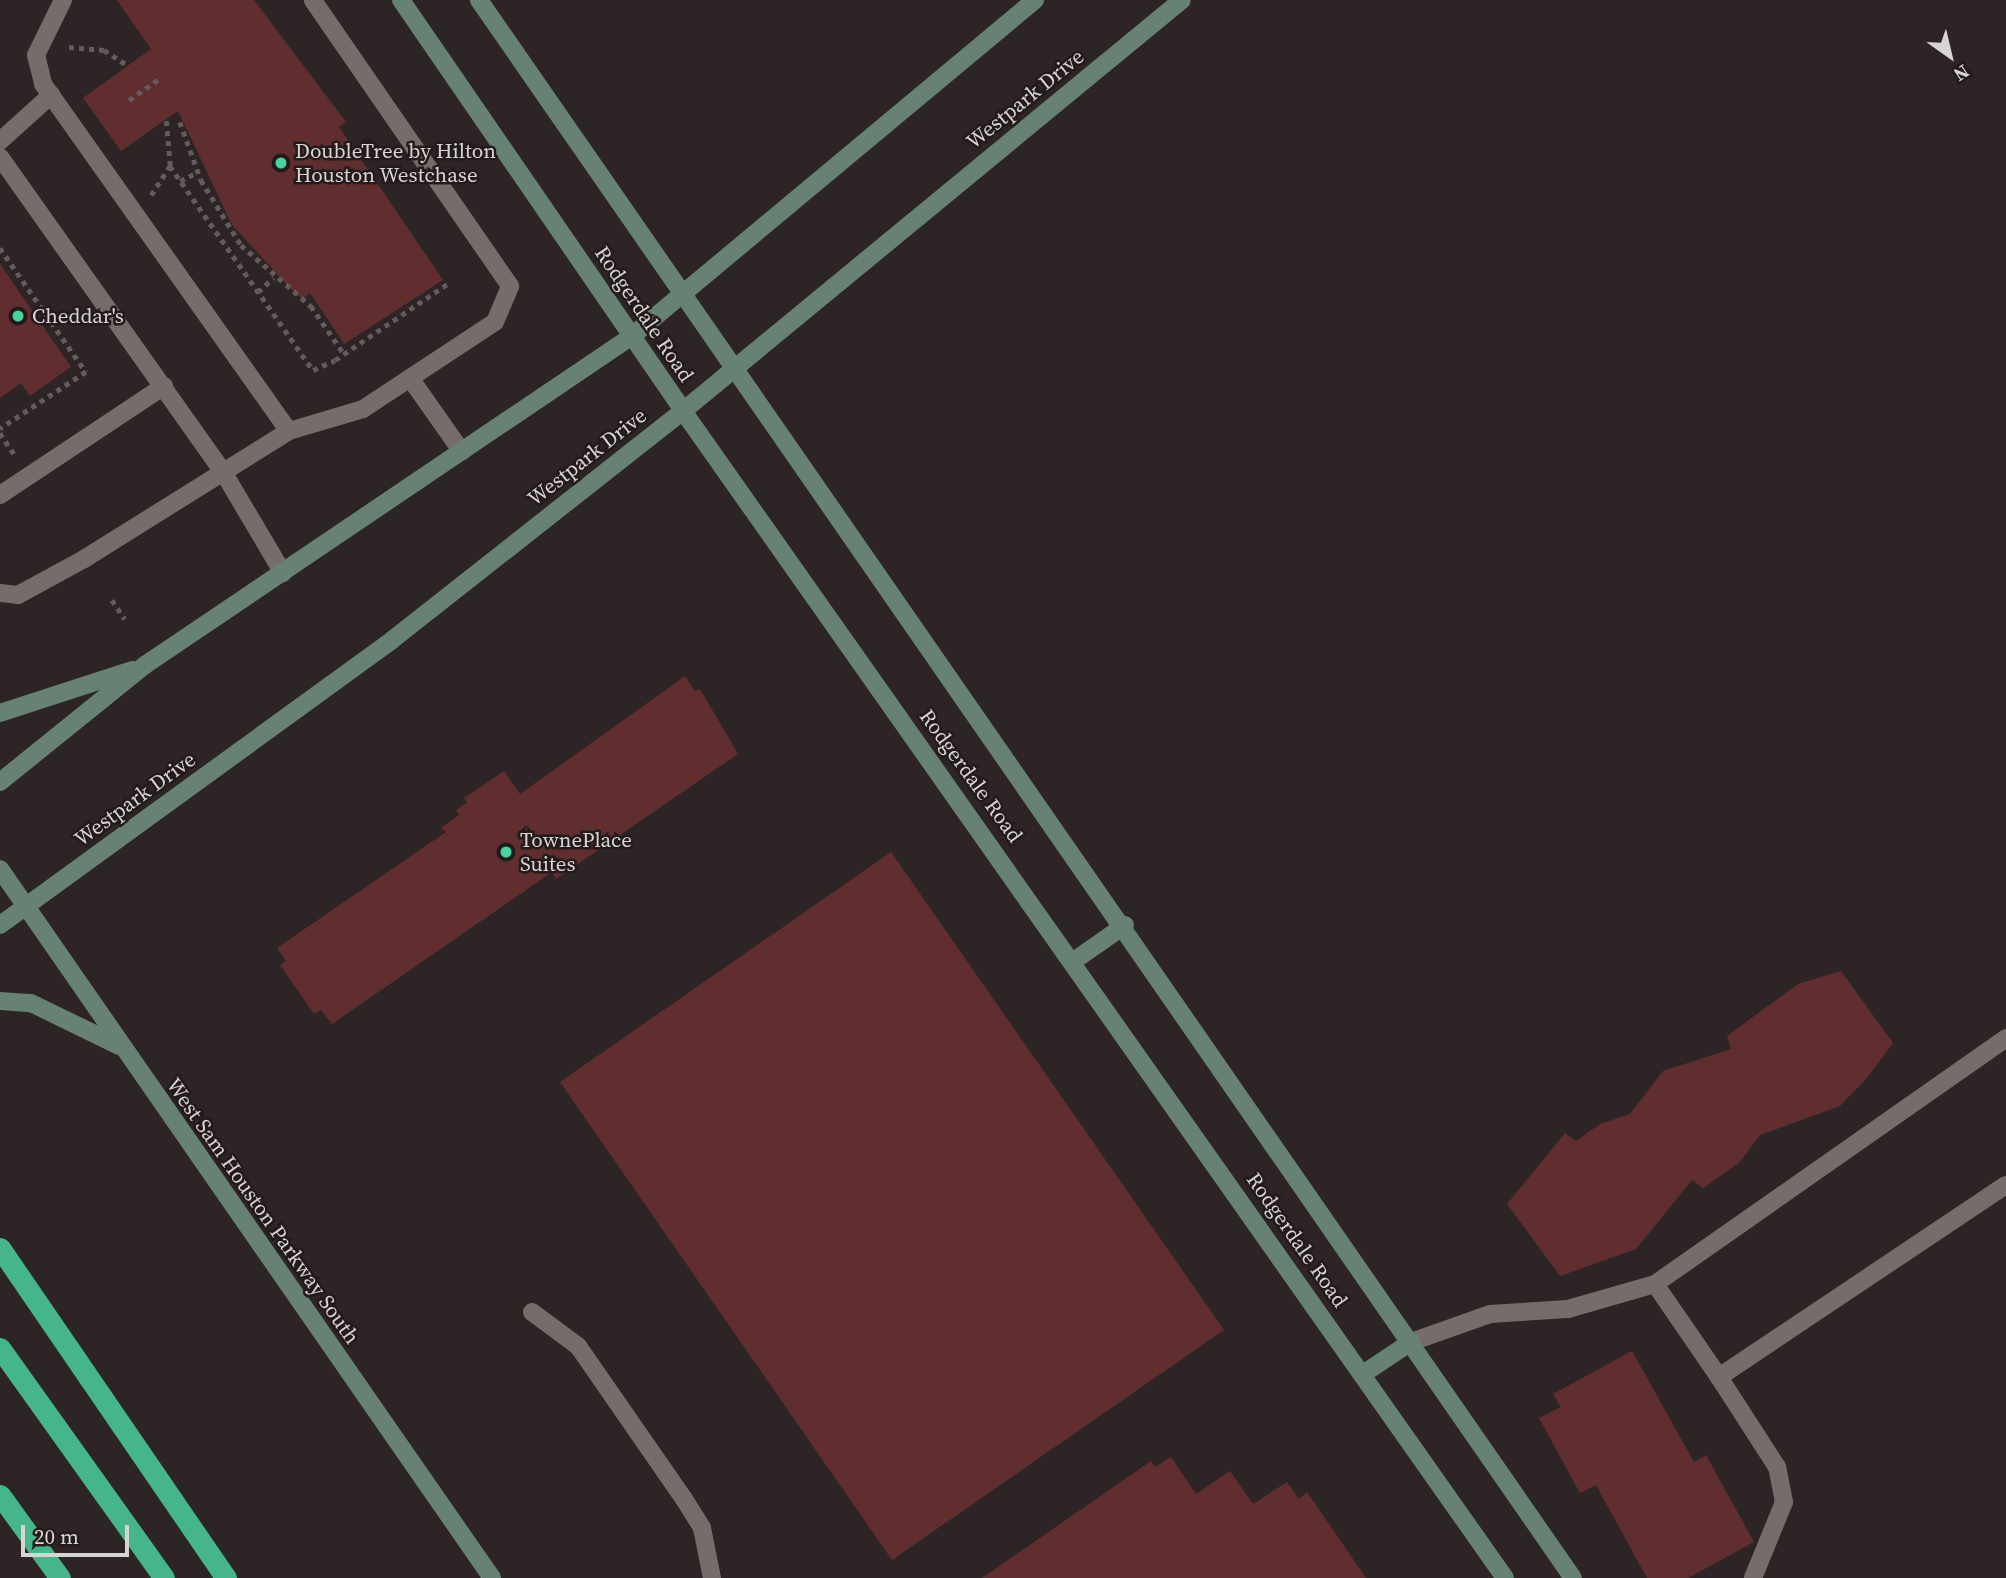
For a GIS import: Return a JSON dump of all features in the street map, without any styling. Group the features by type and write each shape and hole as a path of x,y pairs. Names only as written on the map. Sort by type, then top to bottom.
{"highway":[{"path":"0,1248 226,1578"},
{"path":"0,1348 164,1578"},
{"path":"0,1495 60,1578"}],"street":[{"name":"Rodgerdale Road","path":"401,0 683,411 1074,960 1505,1578"},
{"name":"Rodgerdale Road","path":"479,0 1125,925 1573,1578"},
{"path":"0,782 145,665 632,336 1035,0"},
{"name":"Westpark Drive","path":"0,925 392,640 683,411 1182,0"},
{"path":"0,713 145,665"},
{"name":"West Sam Houston Parkway South","path":"0,869 119,1046 492,1578"},
{"path":"1074,960 1125,925"},
{"path":"0,1001 31,1003 119,1046"},
{"path":"1363,1374 1411,1342"}],"lane":[{"path":"63,0 36,55 51,95 289,431"},
{"path":"0,593 18,595 225,474 289,431 363,409 495,322 510,286 313,0"},
{"path":"0,141 51,95"},
{"path":"0,157 225,474 283,573"},
{"path":"410,378 462,453"},
{"path":"0,495 164,386"},
{"path":"1411,1342 1490,1314 1568,1309 1655,1284 2006,1038"},
{"path":"1719,1377 2006,1185"},
{"path":"1655,1284 1777,1467 1784,1502 1753,1578"},
{"path":"532,1312 578,1346 684,1499 702,1528 712,1578"}],"path":[{"path":"40,48 86,45 129,66"},
{"path":"129,100 159,79"},
{"path":"166,119 170,166 313,370 344,354 450,282"},
{"path":"180,122 198,172 217,210 273,278 311,306 344,354"},
{"path":"132,211 153,193 170,166"},
{"path":"180,181 198,172"},
{"path":"203,216 217,210"},
{"path":"0,248 86,372 0,431 15,455"},
{"path":"258,292 273,278"},
{"path":"112,600 125,619"}],"building":[{"name":"DoubleTree by Hilton Houston Westchase","path":"117,0 254,0 346,122 339,127 443,280 344,344 310,293 302,299 232,225 178,111 121,151 83,98 151,49"},
{"name":"Cheddar's","path":"0,264 71,367 30,396 21,383 0,398"},
{"name":"TownePlace Suites","path":"685,676 695,691 700,689 738,754 556,879 552,872 332,1024 321,1010 314,1014 280,965 286,961 277,948 446,832 441,828 459,815 456,810 467,803 464,798 504,771 520,794"},
{"path":"891,852 1224,1330 892,1560 560,1082"},
{"path":"1841,971 1893,1043 1867,1078 1840,1106 1760,1135 1739,1163 1703,1188 1692,1180 1636,1249 1560,1276 1507,1204 1565,1133 1576,1141 1600,1124 1630,1114 1663,1071 1731,1049 1727,1036 1798,984"},
{"path":"1632,1351 1694,1462 1706,1455 1754,1542 1688,1578 1647,1578 1596,1485 1580,1493 1539,1418 1561,1407 1553,1394"},
{"path":"1171,1457 1196,1494 1230,1471 1253,1504 1287,1482 1299,1499 1307,1492 1366,1578 982,1578 1151,1461 1155,1467"}],"place":[{"name":"DoubleTree by Hilton Houston Westchase","path":"281,163"},
{"name":"Cheddar's","path":"18,316"},
{"name":"TownePlace Suites","path":"506,852"}]}
